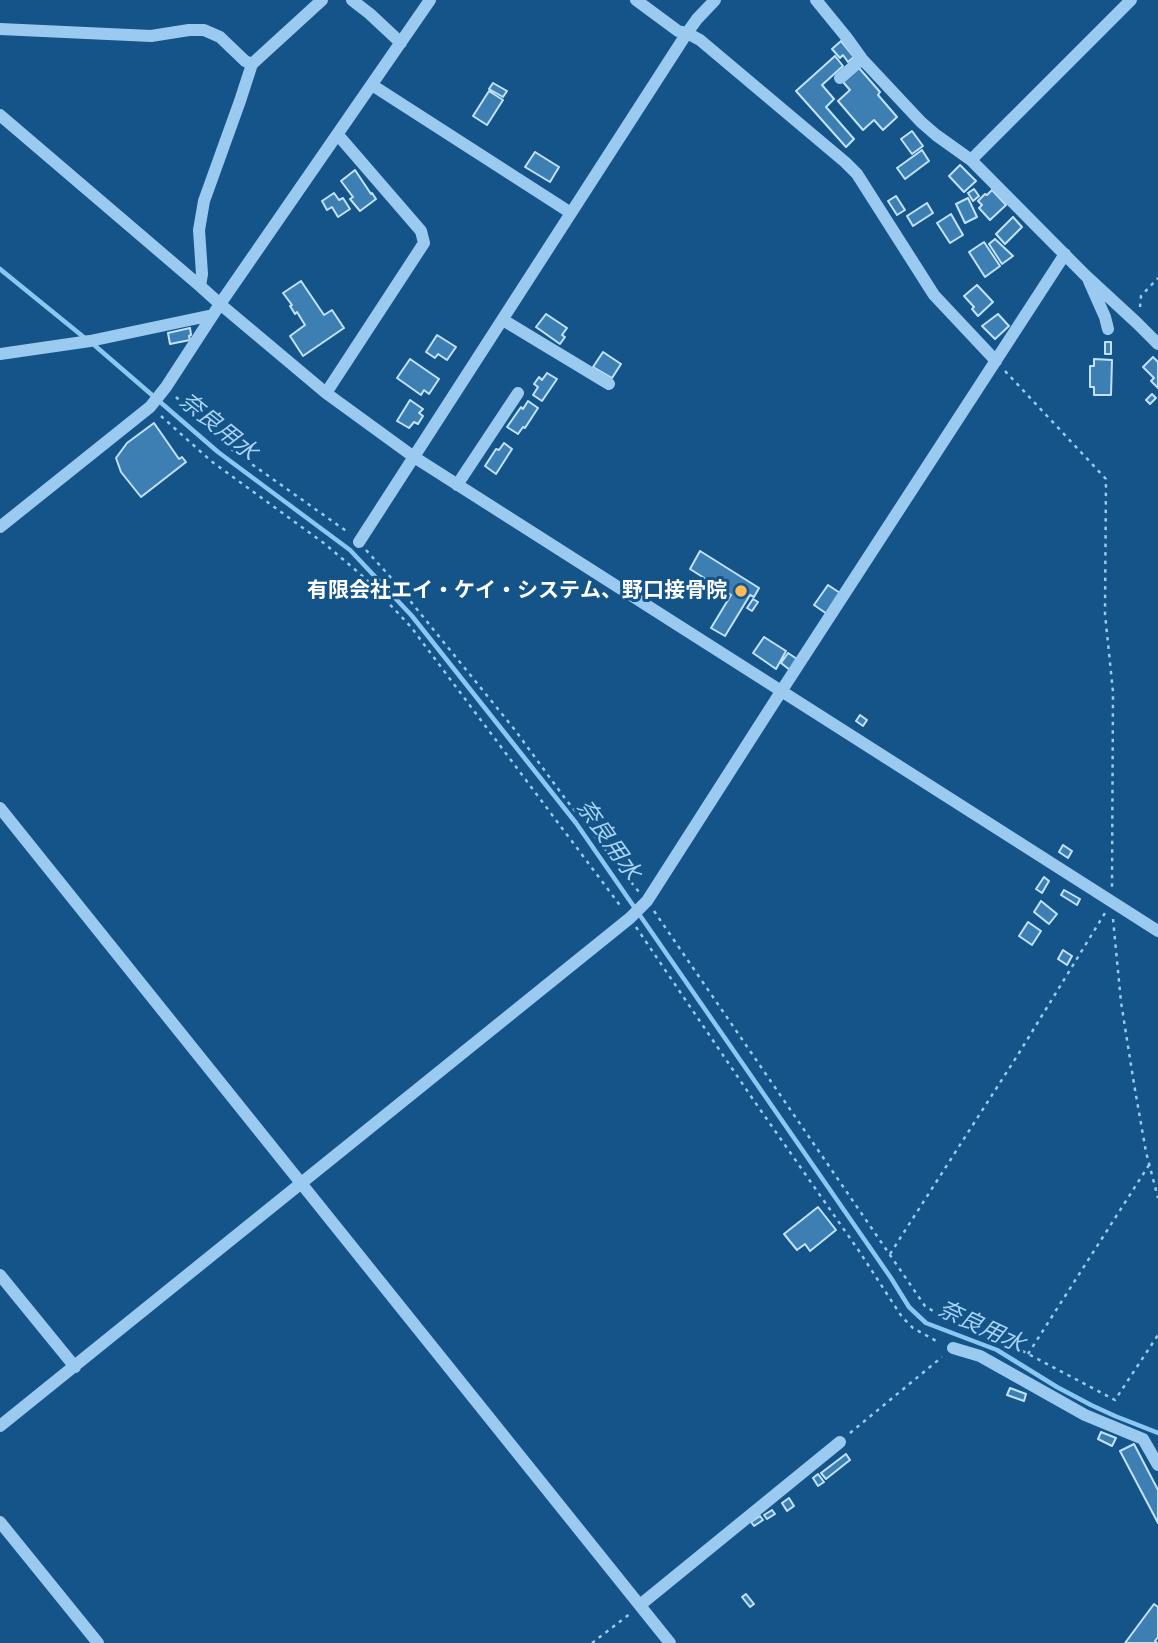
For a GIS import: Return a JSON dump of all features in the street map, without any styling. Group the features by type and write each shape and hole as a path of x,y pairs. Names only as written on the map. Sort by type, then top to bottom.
{"street":[{"path":"200,285 202,274 199,230 204,201 252,64 323,0"},
{"path":"352,0 401,43"},
{"path":"0,527 150,406 164,389 216,309 430,0"},
{"path":"636,0 678,31 700,40 857,174 934,295 996,361"},
{"path":"359,542 696,19 715,0"},
{"path":"971,160 1131,0"},
{"path":"820,2 862,59 929,128 971,160 1158,344"},
{"path":"0,29 151,36 204,30 220,37 245,61 252,64"},
{"path":"840,78 862,59"},
{"path":"372,85 571,213"},
{"path":"0,115 200,285 216,309 414,457 1158,931"},
{"path":"326,393 424,243 421,231 338,135"},
{"path":"0,1426 630,918 647,901 1065,254"},
{"path":"1085,275 1108,329"},
{"path":"0,354 90,341 216,309"},
{"path":"503,320 609,384"},
{"path":"457,485 518,393"},
{"path":"0,808 670,1643"},
{"path":"0,1275 75,1367"},
{"path":"953,1348 980,1356 1074,1409 1143,1439 1158,1465"},
{"path":"640,1605 840,1442"},
{"path":"0,1522 98,1643"}],"path":[{"path":"1138,323 1141,296 1158,278"},
{"path":"996,361 1106,479 1105,614 1113,692 1112,902 1121,1002 1149,1165 1158,1198"},
{"path":"164,389 226,445 340,526 359,542 394,581 515,730 647,901 925,1306 942,1316 998,1338 1115,1400 1158,1335"},
{"path":"150,406 211,461 325,544 375,589 411,627 630,918 902,1317 913,1328 953,1348 840,1442"},
{"path":"890,1254 1112,902"},
{"path":"1028,1354 1149,1165"},
{"path":"592,1643 640,1605"}],"building":[{"path":"841,41 854,57 848,62 843,55 840,58 832,49"},
{"path":"835,56 843,66 822,85 834,99 826,107 854,139 846,147 796,91"},
{"path":"859,68 897,117 883,130 874,120 863,130 838,101 850,90 843,82"},
{"path":"493,83 507,91 503,97 489,89"},
{"path":"489,91 503,100 487,125 473,116"},
{"path":"912,131 923,146 912,154 901,139"},
{"path":"922,150 929,161 905,179 897,168"},
{"path":"535,152 559,167 550,182 525,167"},
{"path":"960,165 976,181 964,192 949,176"},
{"path":"355,170 376,199 360,211 341,181"},
{"path":"974,189 979,196 973,201 968,193"},
{"path":"992,190 1006,205 990,220 979,208 982,205 978,201"},
{"path":"334,193 339,200 343,198 350,209 338,217 332,207 327,210 322,201"},
{"path":"896,196 905,210 897,215 888,201"},
{"path":"968,198 977,217 965,223 956,204"},
{"path":"927,203 933,213 913,226 907,216"},
{"path":"951,214 963,235 950,243 937,223"},
{"path":"1013,217 1022,227 1005,244 996,234"},
{"path":"995,239 1013,256 1002,264 989,244"},
{"path":"984,242 1000,266 985,277 969,252"},
{"path":"301,281 324,315 332,310 344,328 303,356 290,336 305,325 283,293"},
{"path":"977,285 993,302 978,316 964,296"},
{"path":"546,314 567,328 560,344 536,327"},
{"path":"998,314 1009,326 995,339 982,326"},
{"path":"190,328 190,340 170,344 168,333"},
{"path":"437,335 456,347 447,360 438,354 435,358 426,352"},
{"path":"1105,342 1111,342 1111,354 1105,354"},
{"path":"603,352 621,364 612,378 593,367"},
{"path":"1153,357 1158,362 1158,388 1151,381 1154,378 1143,367"},
{"path":"410,359 439,379 429,394 424,390 421,395 397,378"},
{"path":"1094,359 1112,360 1111,395 1094,395 1094,387 1090,387 1090,366 1094,366"},
{"path":"547,373 557,379 542,401 533,395 538,387 534,384 539,377 542,380"},
{"path":"1152,394 1156,398 1150,404 1146,400"},
{"path":"410,400 423,409 419,413 423,416 418,424 414,422 409,428 397,421"},
{"path":"528,401 538,408 518,434 507,427"},
{"path":"154,423 179,459 182,457 186,462 141,497 121,472 116,458 127,443"},
{"path":"504,443 512,449 496,474 485,466 496,449 499,450"},
{"name":"有限会社エイ・ケイ・システム、野口接骨院","path":"700,551 759,588 754,597 750,595 725,636 711,628 731,595 690,569"},
{"path":"828,585 840,593 827,614 814,605"},
{"path":"753,599 758,602 752,611 747,608"},
{"path":"764,637 786,651 776,669 753,653"},
{"path":"788,653 797,659 790,670 781,663"},
{"path":"860,715 867,720 863,726 856,721"},
{"path":"1063,845 1072,851 1068,858 1059,852"},
{"path":"1044,877 1049,881 1042,893 1036,889"},
{"path":"1064,890 1080,899 1077,905 1061,895"},
{"path":"1041,901 1057,914 1049,924 1034,912"},
{"path":"1028,922 1041,931 1032,945 1019,936"},
{"path":"1063,950 1072,956 1067,965 1058,959"},
{"path":"818,1207 836,1230 810,1251 805,1244 797,1250 784,1234"},
{"path":"1010,1388 1026,1394 1024,1401 1007,1395"},
{"path":"1101,1432 1116,1438 1112,1446 1098,1439"},
{"path":"1134,1444 1158,1490 1158,1523 1120,1451"},
{"path":"846,1454 850,1460 826,1479 821,1473"},
{"path":"818,1474 824,1482 818,1486 813,1478"},
{"path":"789,1498 794,1506 787,1511 782,1503"},
{"path":"772,1510 775,1514 767,1519 764,1515"},
{"path":"760,1516 763,1520 754,1526 751,1522"},
{"path":"746,1594 754,1604 750,1607 742,1597"},
{"path":"1154,1604 1158,1607 1157,1643 1125,1643"}],"waterway":[{"name":"奈良用水","path":"0,269 86,339"},
{"name":"奈良用水","path":"93,344 218,452 350,550 412,616 576,823 909,1307 926,1323 997,1350 1091,1405 1158,1433"}],"place":[{"name":"有限会社エイ・ケイ・システム、野口接骨院","path":"741,591"}]}
